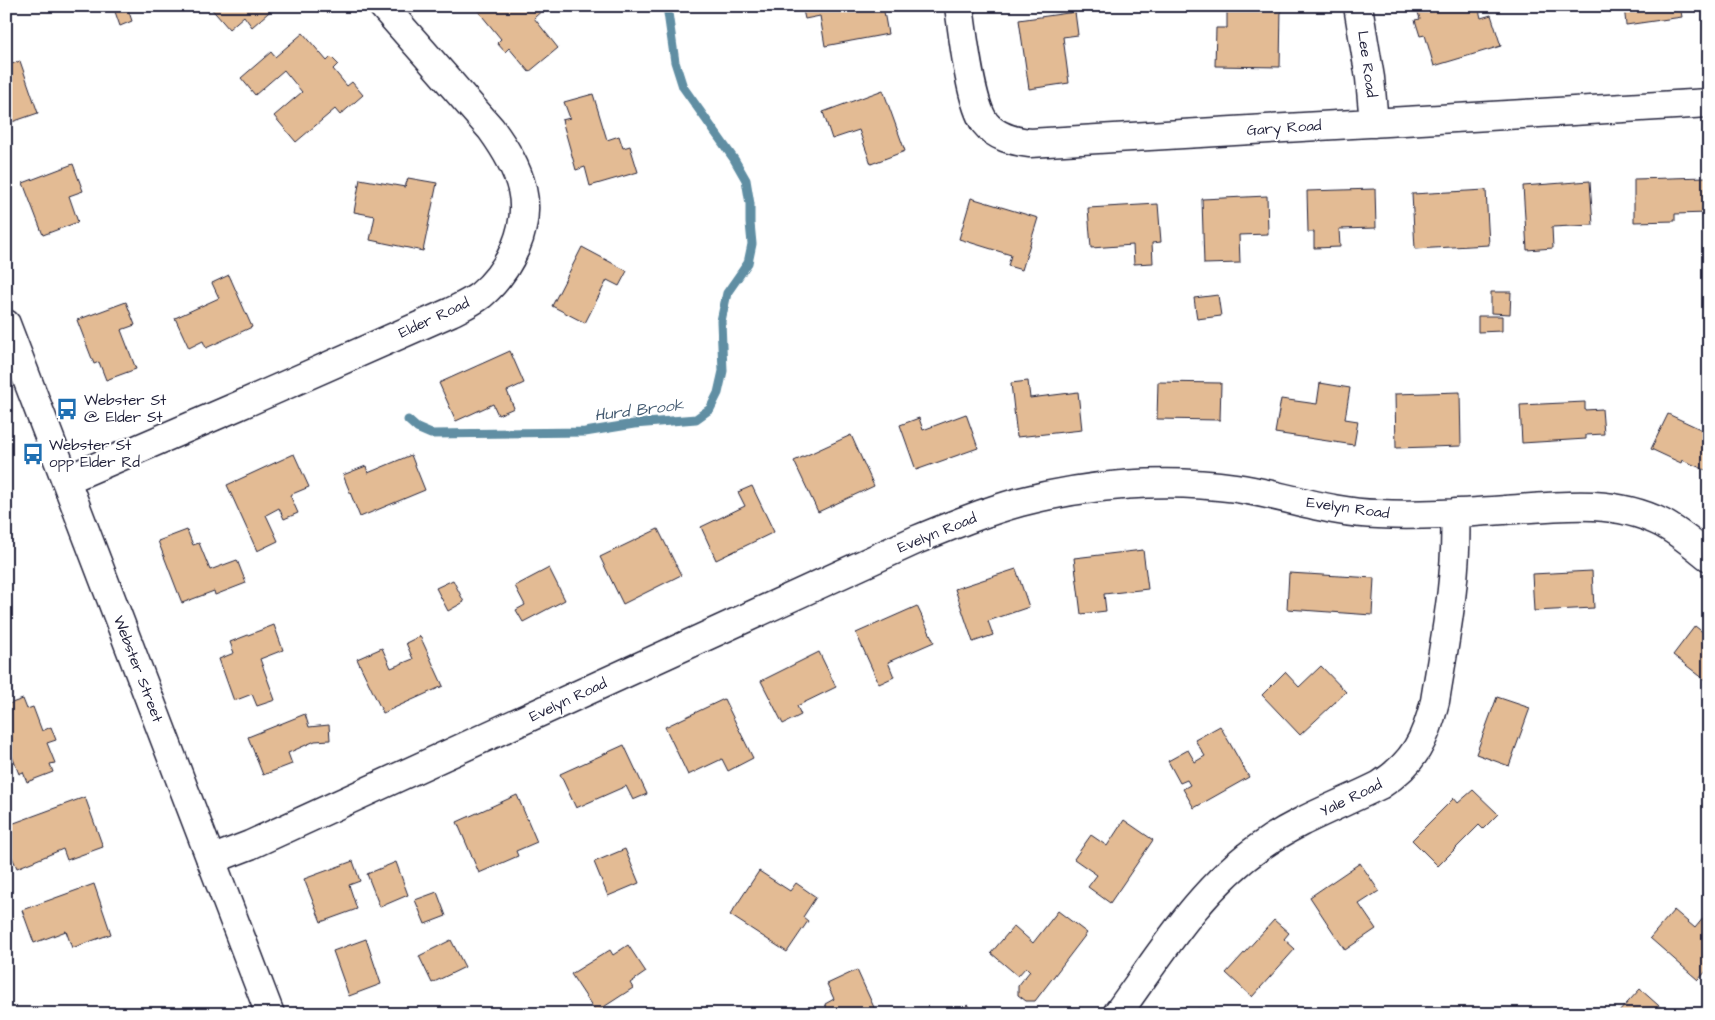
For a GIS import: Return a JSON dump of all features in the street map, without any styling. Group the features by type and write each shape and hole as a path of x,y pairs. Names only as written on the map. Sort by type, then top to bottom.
{"street":[{"name":"Elder Road","path":"66,480 451,312 479,296 501,273 511,258 522,226 522,191 518,175 502,144 491,129 384,6"},
{"name":"Gary Road","path":"959,6 971,80 979,110 985,122 994,132 1017,142 1042,144 1709,103"},
{"name":"Lee Road","path":"1358,6 1368,62 1374,123"},
{"name":"Webster Street","path":"6,324 270,1014"},
{"name":"Evelyn Road","path":"211,860 250,845 916,540 1020,502 1098,488 1184,484 1238,488 1328,508 1374,514 1454,513 1575,505 1604,506 1634,512 1663,523 1709,557"},
{"name":"Yale Road","path":"1117,1014 1199,903 1245,857 1282,832 1380,785 1399,771 1415,753 1430,720 1435,700 1454,576 1456,540 1454,513"}],"building":[{"path":"113,6 127,6 132,21 120,26"},
{"path":"209,6 276,6 252,27 244,16 229,29"},
{"path":"484,6 547,6 534,18 558,48 529,72 509,48 505,52 497,43 501,39 478,11"},
{"path":"802,6 883,6 888,34 825,46 820,16 805,19"},
{"path":"1243,6 1281,6 1280,67 1215,66 1216,28 1227,28 1227,9 1242,9"},
{"path":"1416,6 1478,6 1481,18 1491,15 1501,46 1434,66 1425,35 1420,36 1415,20 1420,19"},
{"path":"1624,6 1680,6 1682,17 1626,25"},
{"path":"1075,12 1078,35 1063,37 1069,83 1029,89 1019,20"},
{"path":"303,33 327,61 331,57 338,64 333,69 347,86 352,82 363,95 340,115 335,109 296,142 274,116 302,92 284,70 255,95 241,78 271,52 275,57"},
{"path":"20,61 38,113 6,124 6,66"},
{"path":"883,90 905,151 871,164 859,130 832,139 823,112"},
{"path":"593,94 607,140 619,136 623,148 630,146 638,172 590,186 585,167 576,170 562,120 570,118 564,102"},
{"path":"73,164 83,191 69,196 78,222 43,235 23,183"},
{"path":"1707,177 1708,213 1675,214 1675,221 1634,222 1634,179"},
{"path":"408,178 437,183 423,251 370,240 375,216 354,212 360,179 405,187"},
{"path":"1590,181 1593,225 1552,227 1553,248 1527,250 1523,186"},
{"path":"1375,189 1376,228 1339,229 1340,247 1314,248 1314,232 1308,232 1307,191"},
{"path":"1486,190 1489,245 1415,249 1412,194"},
{"path":"1267,196 1268,234 1239,235 1240,263 1204,264 1202,199"},
{"path":"971,198 1038,218 1022,270 1008,266 1011,255 959,239"},
{"path":"1158,204 1161,242 1152,243 1153,263 1134,264 1133,245 1091,248 1088,208"},
{"path":"582,247 627,271 619,286 607,280 585,323 552,306"},
{"path":"229,275 252,327 206,348 203,341 189,348 175,318 219,298 212,283"},
{"path":"1491,292 1511,292 1510,314 1491,313"},
{"path":"1218,295 1221,316 1197,319 1194,298"},
{"path":"126,302 135,325 121,330 136,369 106,380 99,362 94,364 77,320"},
{"path":"1478,316 1502,316 1502,331 1478,332"},
{"path":"510,351 524,383 507,391 514,408 498,415 493,404 456,421 439,383"},
{"path":"1028,381 1030,398 1078,392 1082,430 1017,437 1011,383"},
{"path":"1158,382 1221,383 1220,420 1157,419"},
{"path":"1320,383 1350,388 1345,419 1358,421 1354,445 1275,433 1281,399 1317,404"},
{"path":"1460,392 1461,446 1396,448 1395,394"},
{"path":"1585,402 1585,410 1602,409 1604,434 1586,435 1586,439 1522,443 1520,405"},
{"path":"966,414 978,448 916,470 900,425 919,418 923,430"},
{"path":"1668,414 1709,433 1708,471 1682,460 1681,463 1651,449"},
{"path":"851,435 874,486 818,512 794,461"},
{"path":"294,454 309,487 290,495 298,513 284,519 279,508 266,515 278,541 257,551 227,485"},
{"path":"411,455 425,490 360,517 343,475 366,466 368,473"},
{"path":"752,486 774,532 716,560 701,527 745,506 738,492"},
{"path":"658,529 681,575 623,604 600,557"},
{"path":"187,530 193,545 199,543 210,570 237,560 246,583 215,595 214,591 182,603 158,541"},
{"path":"1143,550 1148,589 1104,594 1106,611 1081,614 1074,558"},
{"path":"549,568 565,600 523,622 516,610 525,605 515,586"},
{"path":"1016,569 1029,607 988,621 993,635 973,642 955,589"},
{"path":"1592,571 1594,608 1534,611 1532,574"},
{"path":"1289,573 1374,578 1372,615 1287,609"},
{"path":"453,580 464,602 448,611 436,588"},
{"path":"917,606 934,642 888,662 894,677 879,684 856,633"},
{"path":"274,625 283,650 260,659 275,700 257,706 252,694 234,701 219,659 234,653 230,642"},
{"path":"1695,626 1709,637 1709,683 1673,655"},
{"path":"420,636 443,686 383,713 357,659 382,648 391,668 413,659 406,643"},
{"path":"819,652 836,687 797,706 801,715 783,724 761,681"},
{"path":"1321,666 1346,692 1300,735 1262,695 1285,672 1299,687"},
{"path":"1497,697 1530,708 1509,766 1476,754"},
{"path":"23,699 27,709 33,707 42,731 51,727 56,740 47,743 55,763 50,764 53,772 27,782 23,772 19,774 6,741 6,705"},
{"path":"724,699 753,758 728,771 722,759 688,775 665,727"},
{"path":"305,714 309,727 329,725 330,740 315,741 288,753 292,764 263,775 248,737"},
{"path":"1220,726 1249,777 1194,808 1183,789 1190,785 1187,780 1180,783 1168,761 1188,750 1195,762 1205,756 1195,740"},
{"path":"624,745 647,794 633,800 626,786 576,808 560,774"},
{"path":"1473,790 1498,814 1483,829 1479,825 1438,866 1412,840 1454,798 1458,803"},
{"path":"517,795 537,842 516,851 518,856 479,873 457,822"},
{"path":"85,797 103,847 67,860 63,849 17,868 6,844 6,826"},
{"path":"1124,820 1153,840 1110,903 1088,887 1097,875 1074,859 1091,835 1107,846"},
{"path":"625,849 639,883 608,896 594,862"},
{"path":"353,861 360,881 349,885 357,909 321,922 304,879"},
{"path":"396,862 408,895 380,907 367,874"},
{"path":"1360,863 1379,891 1359,904 1376,929 1345,950 1310,897"},
{"path":"759,871 790,891 796,883 816,897 803,917 808,921 787,952 730,915"},
{"path":"94,884 111,934 72,948 66,931 34,943 22,910"},
{"path":"437,892 446,916 425,924 415,900"},
{"path":"1674,910 1695,928 1709,911 1709,968 1698,980 1650,938"},
{"path":"1058,911 1087,933 1035,1001 1026,1001 1018,995 1018,986 1030,971 1026,967 1018,976 991,953 1014,926 1033,943"},
{"path":"1274,920 1289,933 1284,939 1295,949 1252,997 1226,973"},
{"path":"366,939 381,984 349,996 333,951"},
{"path":"451,940 465,967 432,983 419,956"},
{"path":"628,945 646,972 630,983 633,988 596,1012 571,974 610,950 613,955"},
{"path":"857,970 877,1014 829,1014 825,1004 834,999 827,984"},
{"path":"1640,989 1667,1013 1617,1014"},
{"path":"967,1005 979,1014 961,1014"},
{"path":"1198,1008 1205,1014 1193,1014"},
{"path":"39,1009 41,1014 28,1014"}],"waterway":[{"name":"Hurd Brook","path":"408,420 417,428 431,434 585,432 634,424 696,419 710,409 718,393 723,371 721,321 727,293 748,263 752,244 750,204 746,180 734,159 683,87 675,62 667,6"}],"place":[{"name":"Webster St @ Elder St","path":"67,409"},
{"name":"Webster St opp Elder Rd","path":"33,454"}]}
